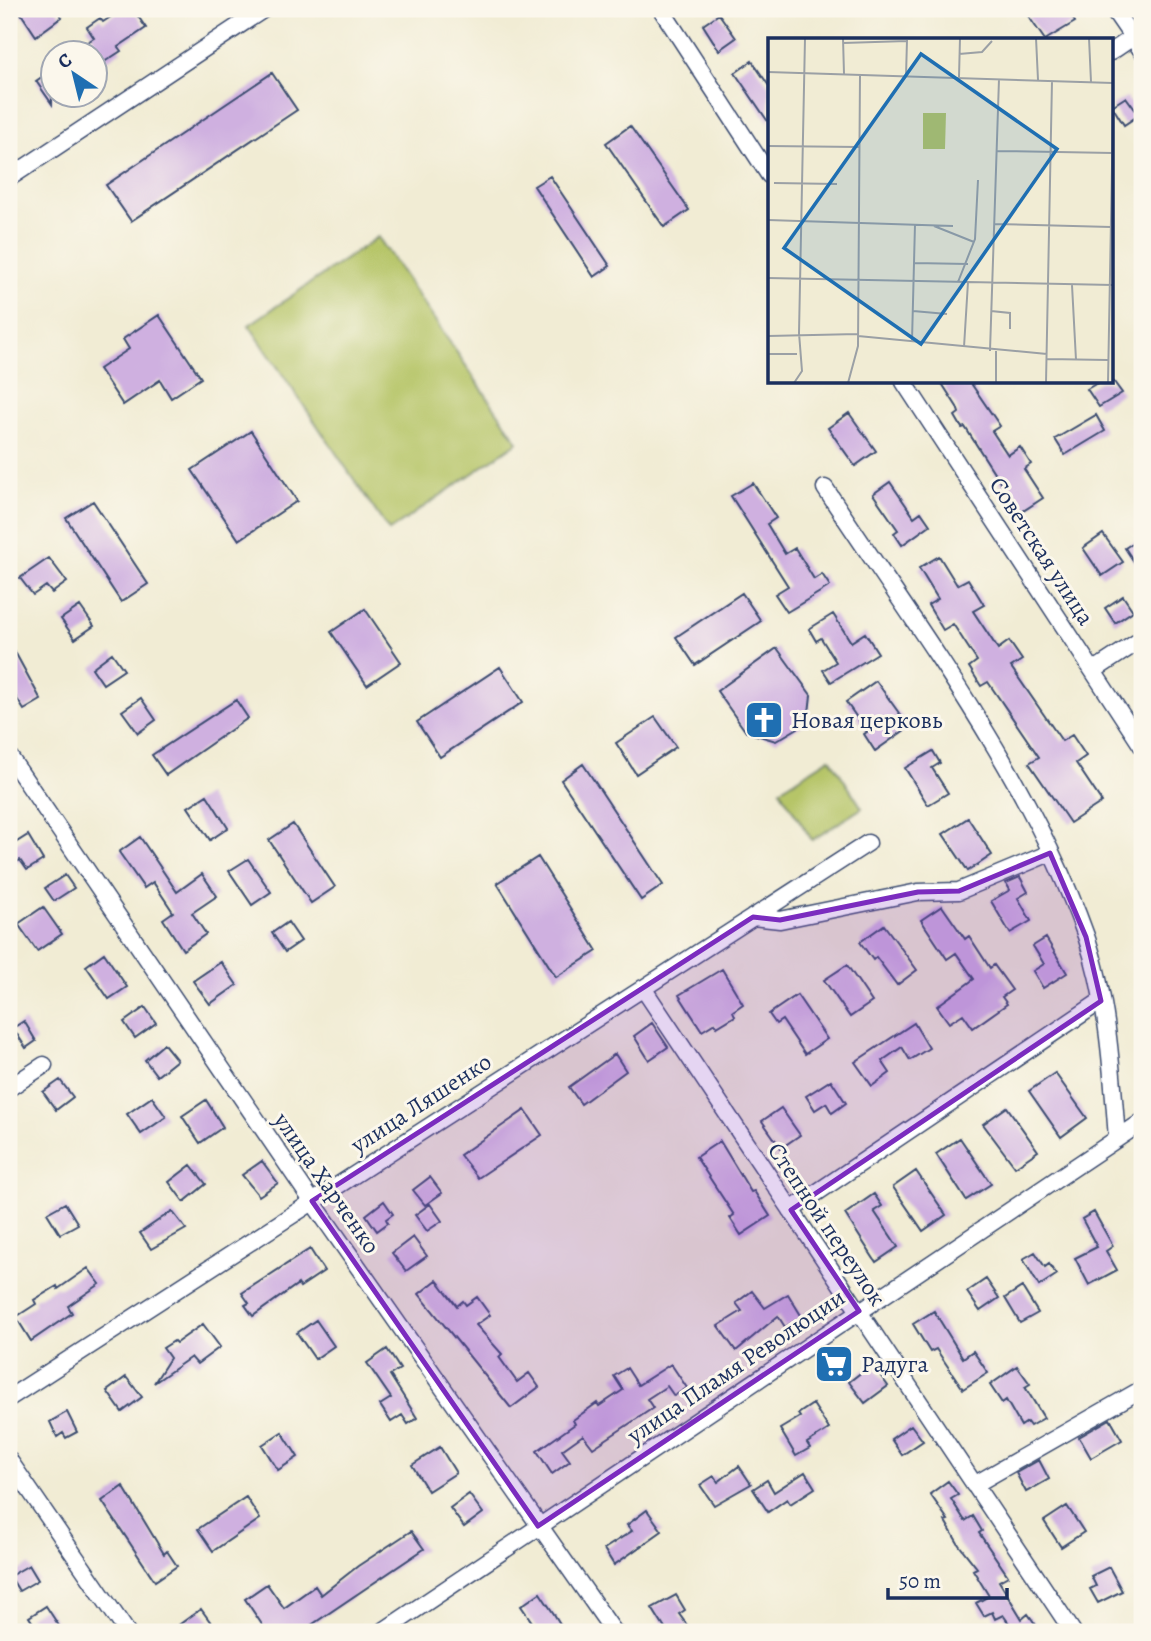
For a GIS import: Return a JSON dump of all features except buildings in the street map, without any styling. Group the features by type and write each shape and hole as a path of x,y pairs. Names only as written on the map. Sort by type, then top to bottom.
{"street":[{"path":"9,178 264,9"},
{"path":"661,9 768,173"},
{"path":"1113,9 1137,34 1142,51"},
{"path":"1112,51 1137,34"},
{"name":"Советская улица","path":"905,383 1142,746"},
{"path":"825,488 988,736 1050,853 1086,937 1111,1045 1117,1139"},
{"path":"1093,671 1142,639"},
{"name":"улица Харченко","path":"9,756 15,778 614,1632"},
{"name":"улица Ляшенко","path":"9,1398 868,843"},
{"path":"752,917 779,920 918,892 959,891 1050,853"},
{"name":"Степной переулок","path":"643,988 1073,1632"},
{"path":"791,1210 1101,1002"},
{"path":"9,1088 44,1065"},
{"name":"улица Пламя Революции","path":"382,1632 1142,1122"},
{"path":"974,1485 1142,1389"},
{"path":"9,1460 127,1632"}],"highlighted area":[{"path":"1050,853 1086,937 1101,1001 791,1210 859,1311 538,1526 312,1201 753,917 780,920 918,892 959,891"}],"green space":[{"path":"378,237 518,442 389,531 249,325"},
{"path":"830,758 862,808 812,840 780,790"}],"place":[{"name":"Новая церковь","path":"764,720"},
{"name":"Радуга","path":"834,1364"}]}
